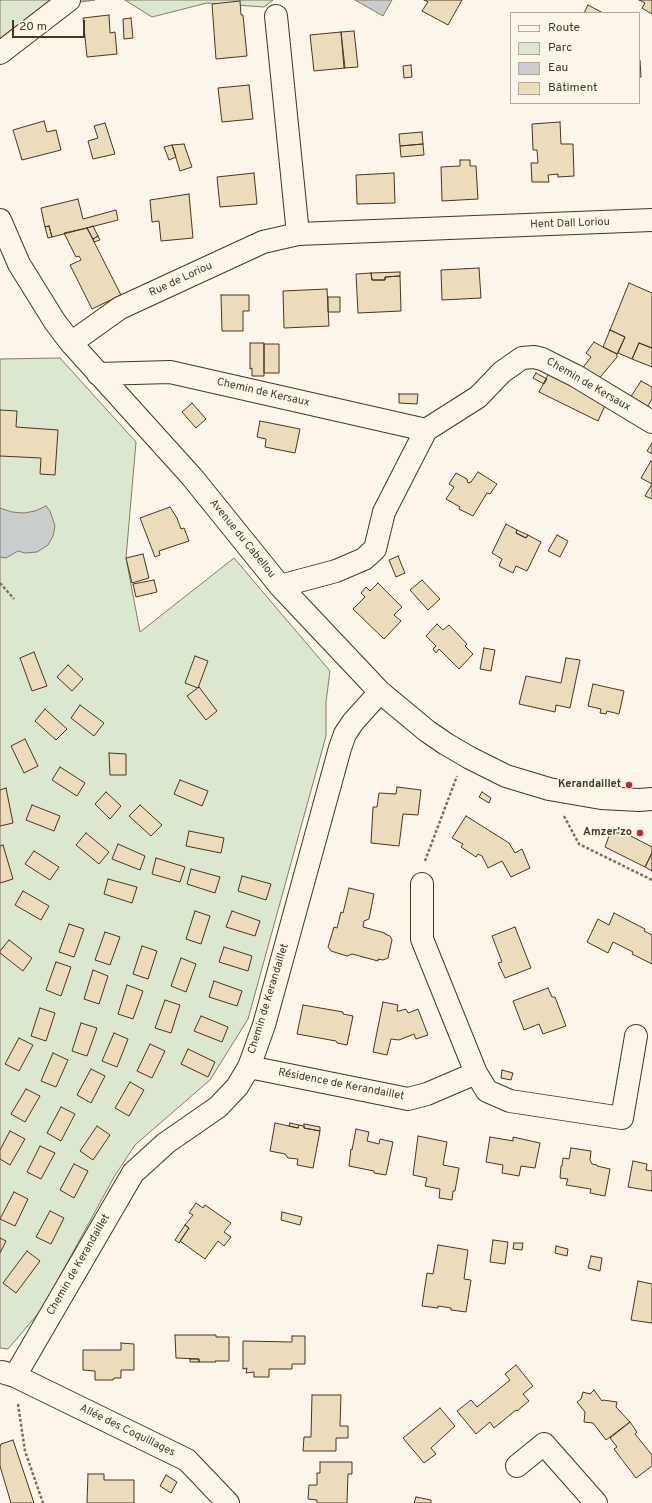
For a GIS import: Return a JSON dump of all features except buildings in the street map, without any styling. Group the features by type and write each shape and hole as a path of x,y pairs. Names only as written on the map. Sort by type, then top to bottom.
{"street":[{"path":"0,53 69,0"},
{"path":"276,16 298,234"},
{"name":"Avenue du Cabellou","path":"0,220 19,264 55,322 71,343 192,477 280,586 380,692 427,731 464,755 506,776 549,789 601,798 639,800 652,799"},
{"name":"Hent Dall Loriou","path":"488,227 652,220"},
{"name":"Rue de Loriou","path":"71,343 120,308 263,242 298,234 488,227"},
{"name":"Chemin de Kersaux","path":"280,586 336,571 364,559 375,549 384,512 426,430 478,396 502,372 522,358 534,357 542,359 576,376 652,422"},
{"name":"Chemin de Kersaux","path":"98,374 170,372 426,430"},
{"name":"Chemin de Kerandaillet","path":"7,1374 133,1173 166,1143 218,1107 237,1087 249,1067 264,1025 340,748 345,734 353,722 380,692"},
{"path":"422,884 422,939 476,1073 487,1092 510,1101 622,1118 636,1036"},
{"name":"Résidence de Kerandaillet","path":"249,1067 408,1098 427,1094 476,1073"},
{"name":"Allée des Coquillages","path":"7,1374 187,1460 228,1503"},
{"path":"517,1466 544,1444 596,1503"}],"path":[{"path":"0,583 14,599"},
{"path":"422,884 421,873 464,755"},
{"path":"549,789 579,844 652,880"},
{"path":"7,1374 25,1451 43,1503"}],"green space":[{"path":"0,0 95,0 44,7 0,40"},
{"path":"125,0 273,0 264,7 207,3 152,17"},
{"path":"60,358 136,442 126,558 140,632 234,558 330,671 326,702 326,736 248,1019 210,1080 135,1145 114,1177 42,1309 8,1349 0,1348 0,359"}],"water":[{"path":"355,0 392,0 383,16"},
{"path":"46,506 50,511 55,526 53,536 48,545 37,552 25,553 18,551 6,558 0,557 0,508 12,512 24,513 35,511"}],"place":[{"name":"Kerandaillet","path":"629,785"},
{"name":"Amzer’zo","path":"640,833"}]}
